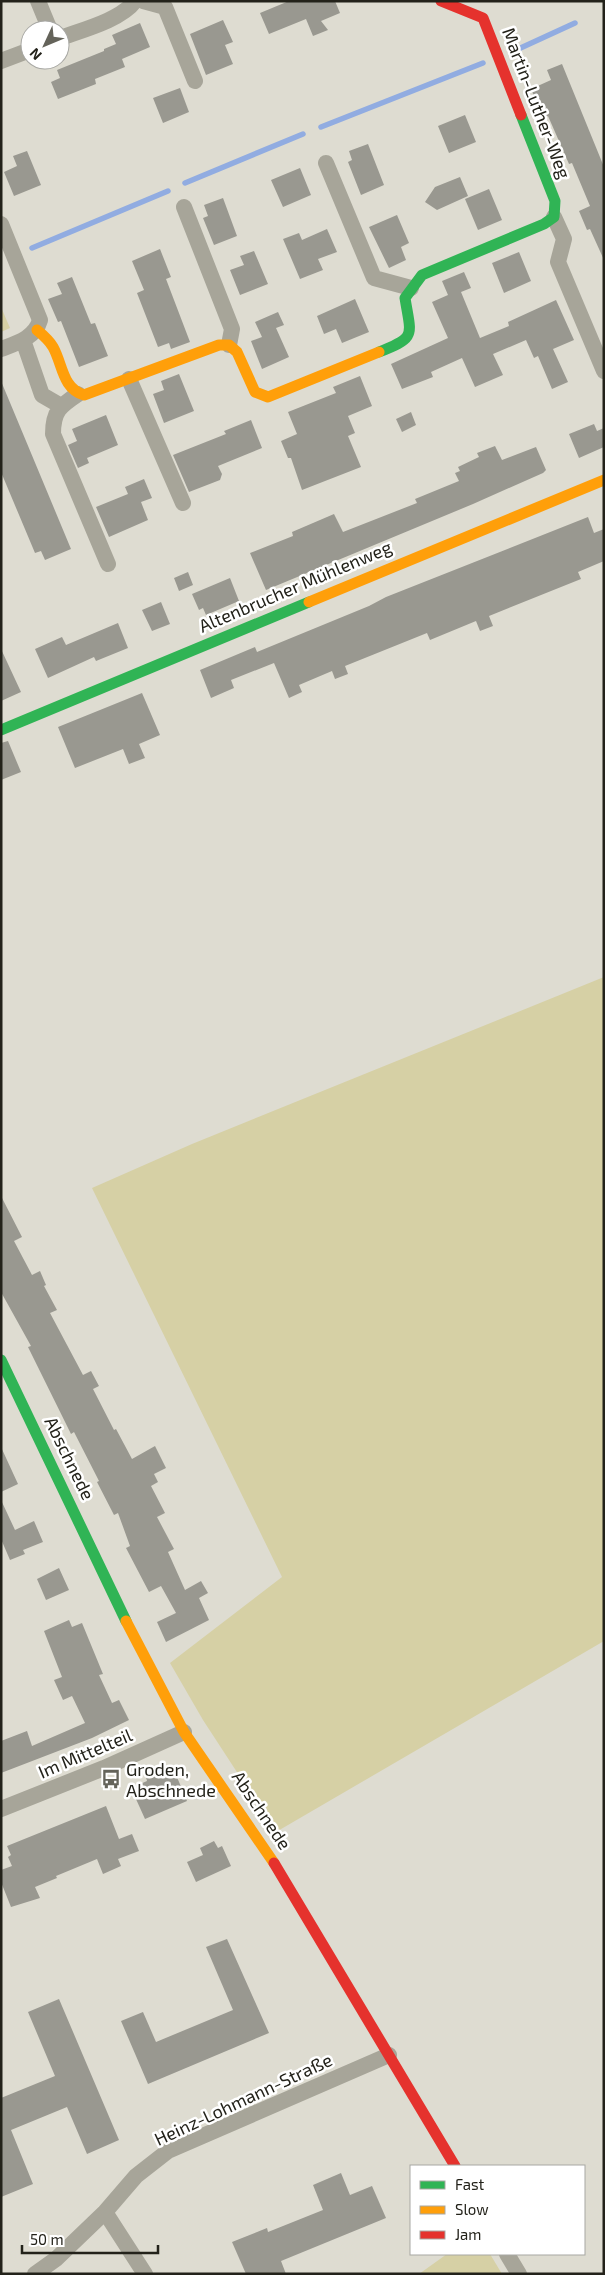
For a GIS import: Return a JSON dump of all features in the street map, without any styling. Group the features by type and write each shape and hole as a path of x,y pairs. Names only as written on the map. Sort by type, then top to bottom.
{"street":[{"path":"38,1 46,20"},
{"path":"70,34 117,16 130,8 135,1"},
{"path":"143,1 165,7 195,82"},
{"name":"Martin-Luther-Weg","path":"441,1 483,18 555,201 554,217 564,239 558,262 604,371"},
{"path":"1,61 20,54"},
{"path":"326,163 374,278 411,288"},
{"path":"184,207 232,329 230,344 237,352 255,392 268,398 404,342 410,332 405,298 422,275 544,224 554,217"},
{"path":"1,224 40,320 37,330 23,340 1,349"},
{"path":"37,330 53,346 69,386 78,394 84,395 218,345 230,344"},
{"path":"23,340 42,395 61,406"},
{"path":"129,379 183,503"},
{"path":"78,394 61,406 53,420 53,434 108,564"},
{"name":"Altenbrucher Mühlenweg","path":"1,730 604,480"},
{"name":"Abschnede","path":"2,1362 139,1648 184,1732 273,1861 454,2165"},
{"name":"Im Mittelteil","path":"1,1809 104,1768 184,1732"},
{"name":"Heinz-Lohmann-Straße","path":"35,2274 56,2259 105,2212 136,2176 168,2151 389,2055"},
{"path":"105,2212 145,2274"},
{"path":"508,2255 520,2274"}],"shaded area":[{"path":"1,307 10,328 1,332"},
{"path":"604,977 604,1641 276,1832 203,1720 170,1663 282,1577 92,1188 192,1144"},
{"path":"446,2255 491,2255 502,2274 419,2274"}],"building":[{"path":"289,1 335,1 340,13 321,21 328,30 313,36 306,19 269,34 260,13"},
{"path":"223,20 233,42 225,45 233,64 206,75 190,34"},
{"path":"140,23 150,47 122,59 125,67 95,79 96,84 58,99 51,82 60,78 57,70 70,70 70,65 116,44 112,35"},
{"path":"562,64 604,167 604,260 590,229 587,230 579,211 590,206 572,163 569,164 548,116 543,118 531,89 551,80 547,70"},
{"path":"180,88 189,112 163,123 153,98"},
{"path":"465,115 476,142 449,153 438,126"},
{"path":"368,144 384,185 361,195 348,162 352,160 349,151"},
{"path":"27,151 41,185 14,196 4,172 17,166 13,156"},
{"path":"300,168 311,195 283,207 271,180"},
{"path":"460,177 468,196 437,210 425,202 435,187"},
{"path":"489,189 502,220 478,230 465,199"},
{"path":"223,198 237,236 214,245 203,218 208,216 204,205"},
{"path":"397,215 409,243 401,247 406,260 389,268 369,227"},
{"path":"327,229 337,252 318,259 323,270 300,279 283,239 299,233 302,240"},
{"path":"160,249 171,277 166,279 190,342 171,349 169,343 158,347 137,293 144,290 132,261"},
{"path":"254,251 268,284 240,295 230,270 244,265 240,256"},
{"path":"519,252 531,281 504,293 492,263"},
{"path":"464,272 471,288 461,292 480,338 509,326 508,322 556,300 574,340 553,349 568,382 552,389 538,356 534,358 526,340 493,354 503,375 475,387 462,358 431,372 433,377 402,389 391,364 448,338 432,302 448,295 442,281"},
{"path":"72,277 91,324 95,323 108,356 79,367 61,321 58,322 48,299 62,294 57,283"},
{"path":"355,299 369,332 342,343 336,329 324,334 317,316"},
{"path":"278,312 284,325 276,328 289,357 262,369 251,341 262,337 255,322"},
{"path":"179,374 194,411 164,423 153,394 164,390 161,381"},
{"path":"360,376 372,406 348,416 355,433 348,436 361,467 302,490 291,458 288,458 281,441 297,434 288,412 336,393 333,387"},
{"path":"1,381 71,549 45,560 41,551 35,553 1,472"},
{"path":"411,412 416,425 402,432 396,419"},
{"path":"106,415 118,445 87,458 89,463 78,468 68,445 77,441 72,429"},
{"path":"251,420 262,448 218,466 222,474 220,480 189,492 173,455 226,434 224,431"},
{"path":"594,424 597,431 604,428 604,447 579,458 569,434"},
{"path":"495,446 502,460 536,447 546,470 473,504 266,590 250,553 293,536 292,532 334,514 343,532 417,503 415,499 459,481 455,473 460,471 458,467 479,457 477,453"},
{"path":"144,479 152,498 141,502 148,520 109,537 96,507 128,494 125,487"},
{"path":"588,517 594,533 604,529 604,561 578,572 581,579 489,616 493,626 480,631 476,621 430,640 427,633 345,666 348,674 335,679 332,671 299,685 302,692 289,698 274,663 231,680 234,688 211,698 200,670 255,647 257,652 369,606 386,597"},
{"path":"188,572 193,585 179,591 174,578"},
{"path":"230,578 239,601 206,615 203,608 199,610 192,594"},
{"path":"161,602 170,624 152,631 142,610"},
{"path":"118,623 128,648 96,661 94,657 48,678 35,649 62,637 66,645"},
{"path":"1,649 21,692 1,701"},
{"path":"142,693 160,735 139,744 145,758 129,764 123,749 75,768 58,727"},
{"path":"8,741 21,772 1,780 1,743"},
{"path":"1,1196 22,1237 14,1241 32,1275 40,1271 46,1285 44,1286 57,1310 50,1313 83,1375 91,1371 99,1386 93,1389 114,1430 116,1429 132,1459 155,1446 166,1468 154,1474 158,1482 151,1486 165,1513 157,1517 174,1549 168,1552 185,1590 201,1581 208,1593 199,1598 209,1620 166,1642 157,1622 176,1613 161,1586 149,1592 126,1548 130,1546 118,1513 114,1515 74,1432 71,1434 28,1347 31,1346 1,1292"},
{"path":"1,1447 18,1484 1,1492"},
{"path":"1,1500 15,1530 34,1521 43,1542 23,1550 25,1554 10,1560 1,1539"},
{"path":"59,1568 69,1590 46,1600 37,1579"},
{"path":"69,1620 72,1627 82,1623 103,1674 99,1675 112,1703 119,1700 129,1720 92,1738 1,1773 1,1741 27,1731 32,1746 85,1723 72,1696 63,1700 54,1680 62,1677 44,1631"},
{"path":"167,1768 169,1772 174,1770 187,1801 145,1819 131,1788 147,1781 146,1777"},
{"path":"106,1806 119,1839 132,1834 139,1851 118,1859 121,1866 103,1874 97,1859 56,1876 57,1878 35,1887 40,1898 11,1907 1,1882 1,1870 12,1866 8,1857 11,1855 7,1846"},
{"path":"214,1841 218,1848 222,1846 231,1866 196,1882 187,1862 203,1855 200,1848"},
{"path":"227,1939 269,2033 148,2084 121,2021 143,2012 156,2042 233,2010 206,1947"},
{"path":"59,1999 119,2140 87,2154 67,2107 11,2130 33,2184 1,2197 1,2098 55,2076 28,2012"},
{"path":"341,2173 350,2195 372,2186 386,2218 281,2261 286,2274 246,2274 232,2242 267,2228 268,2232 323,2210 313,2185"}],"waterway":[{"path":"514,51 575,23"},
{"path":"321,127 483,63"},
{"path":"185,183 303,134"},
{"path":"32,248 168,191"}],"traffic: fast":[{"path":"379,352 400,343 406,338 409,320 405,298 422,275 544,224 554,217 555,201 521,115"},
{"path":"1,730 309,602"},
{"path":"1,1360 126,1621"}],"traffic: slow":[{"path":"37,330 53,347 71,387 84,395 219,345 229,345 237,352 255,392 268,397 379,352"},
{"path":"309,602 604,480"},
{"path":"126,1621 184,1732 274,1863"}],"traffic: jam":[{"path":"441,1 483,18 521,115"},
{"path":"274,1863 454,2165"}],"place":[{"name":"Groden, Abschnede","path":"111,1779"}]}
